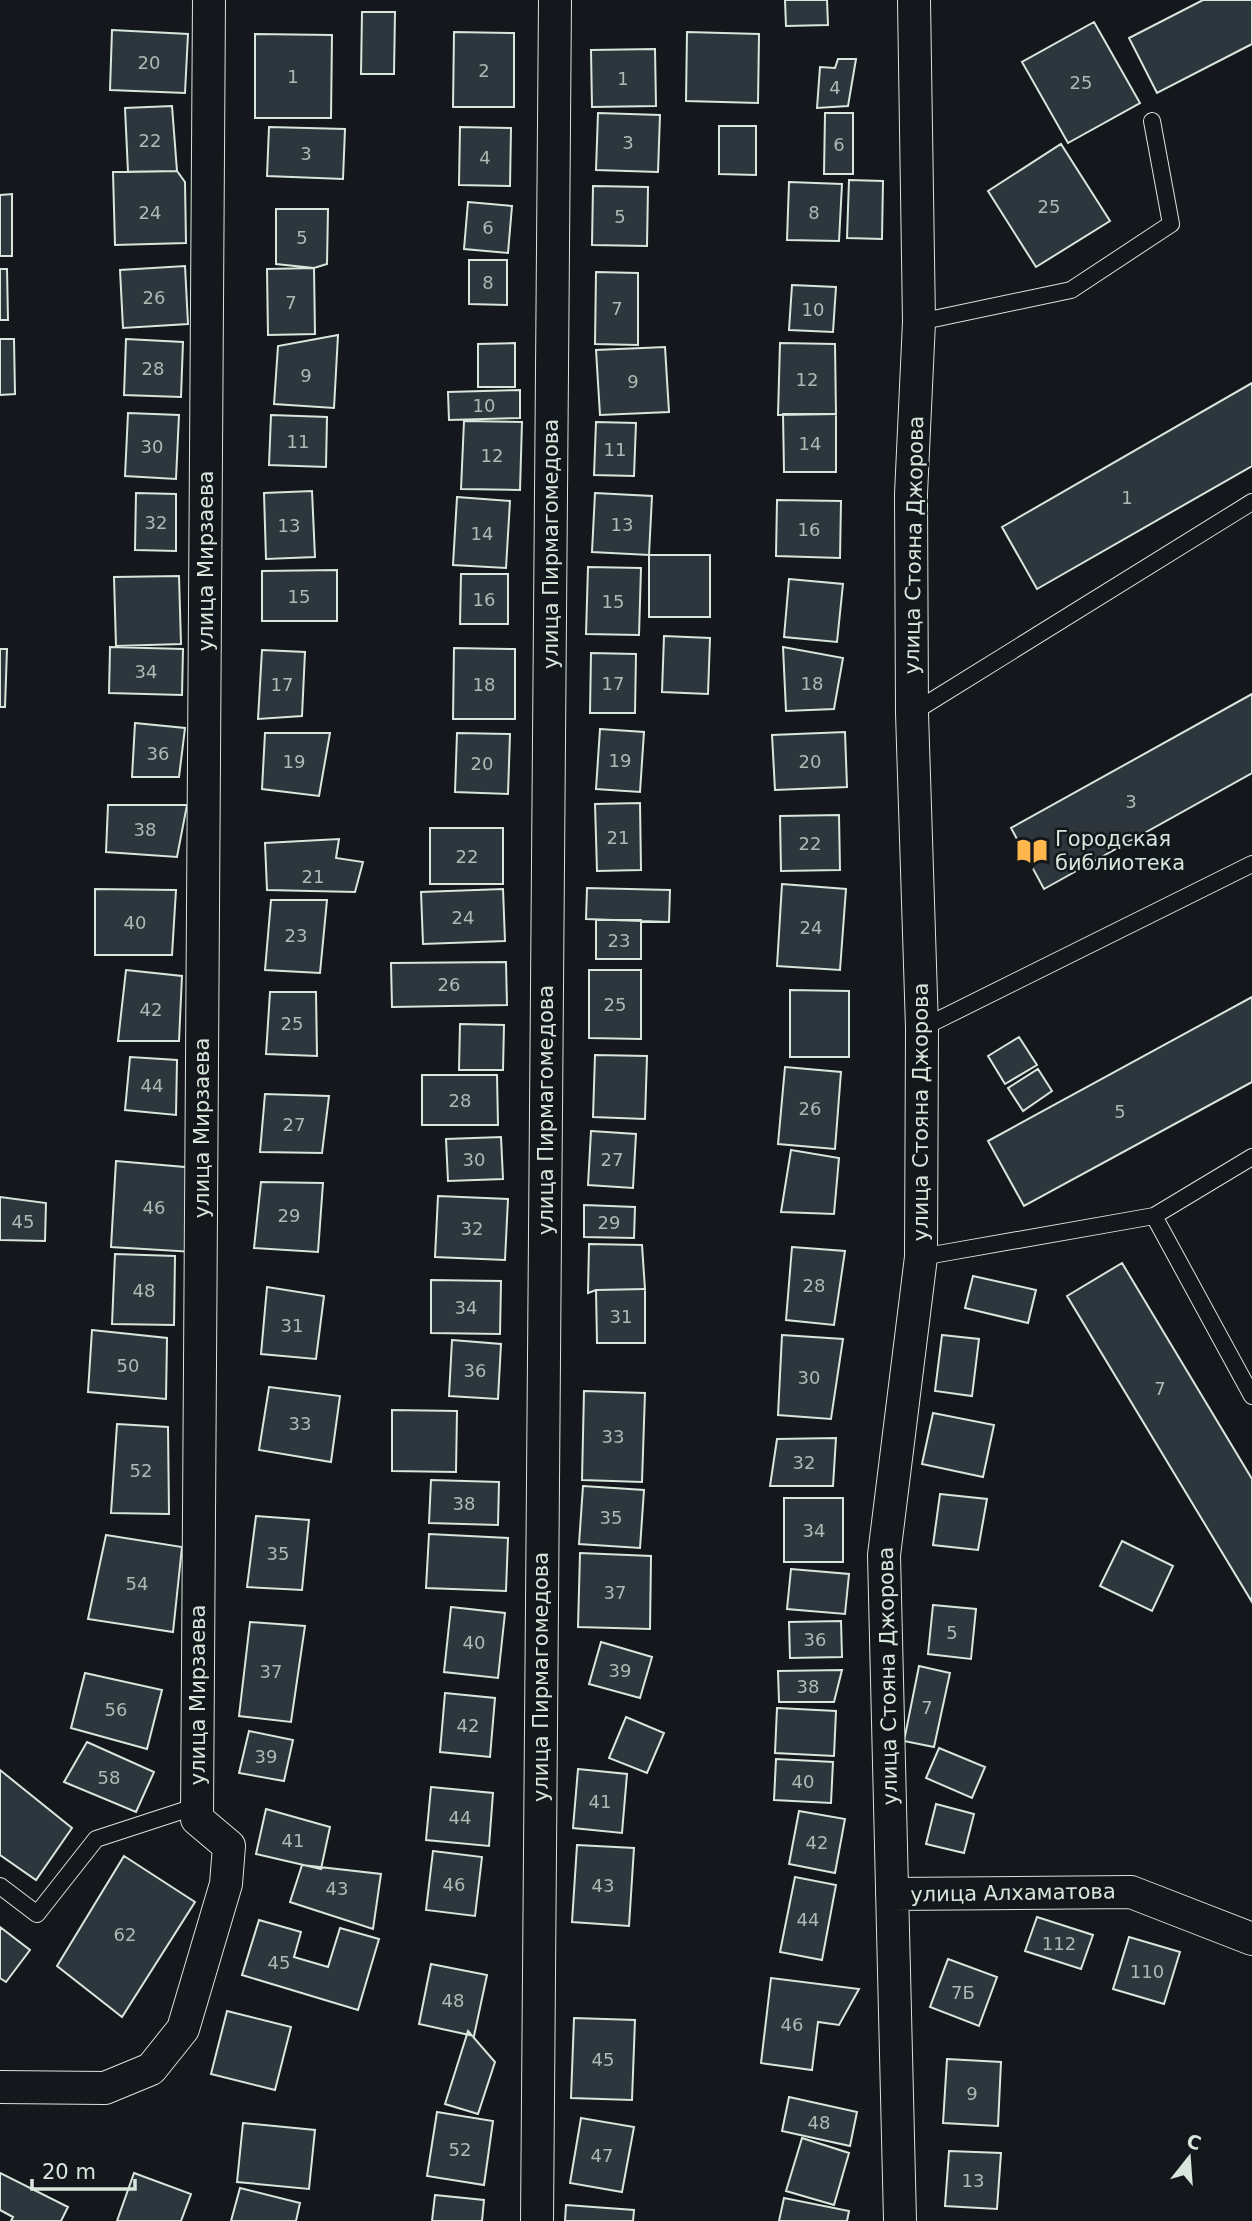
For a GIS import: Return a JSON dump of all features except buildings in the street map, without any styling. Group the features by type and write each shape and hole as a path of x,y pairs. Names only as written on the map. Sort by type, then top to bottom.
{"street":[{"name":"улица Мирзаева","path":"0,2087 106,2088 151,2069 184,2029 226,1884 229,1846 197,1819 209,0"},
{"name":"улица Пирмагомедова","path":"537,2221 555,0"},
{"name":"улица Стояна Джорова","path":"900,2221 884,1555 920,1257 922,1028 912,713 911,494 919,322 914,0"},
{"name":"улица Алхаматова","path":"892,1894 1131,1892 1252,1939"}],"lane":[{"path":"919,322 1071,290 1171,225 1152,121"},
{"path":"912,713 1252,502"},
{"path":"922,1028 1252,864"},
{"path":"920,1257 1154,1216 1252,1157"},
{"path":"1154,1216 1252,1396"},
{"path":"0,1886 37,1914 96,1839 197,1806"}],"place":[{"name":"Городская библиотека","path":"1032,851"}]}
